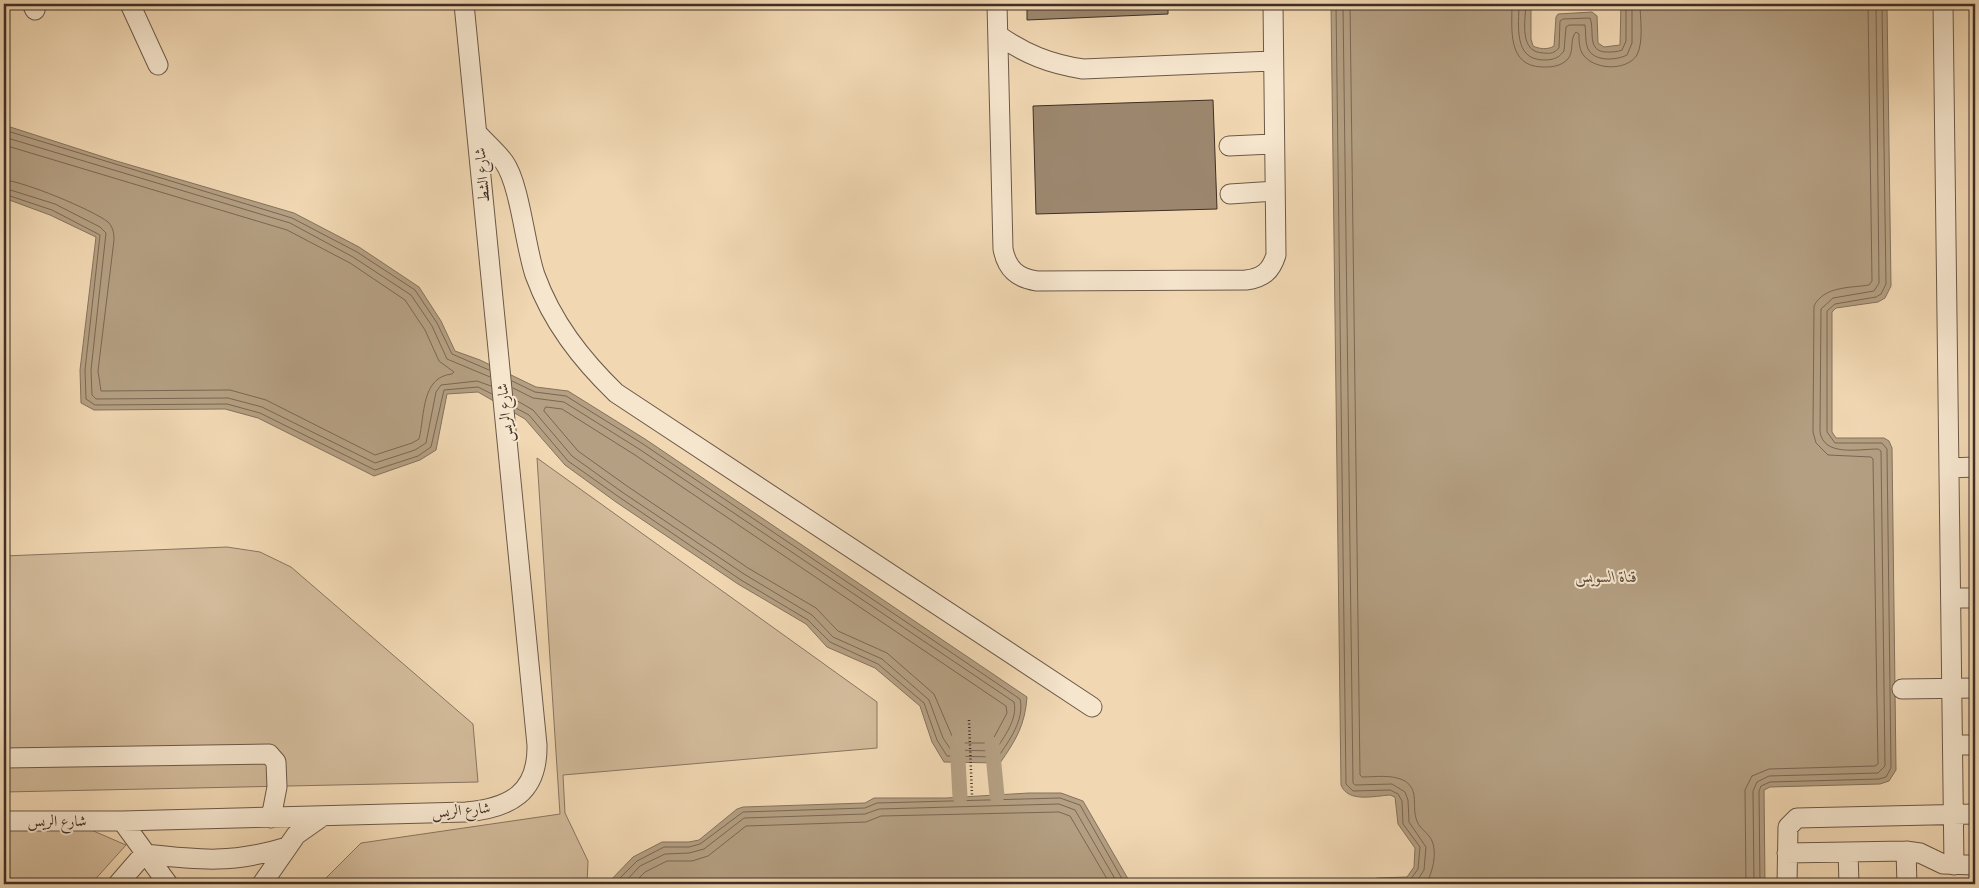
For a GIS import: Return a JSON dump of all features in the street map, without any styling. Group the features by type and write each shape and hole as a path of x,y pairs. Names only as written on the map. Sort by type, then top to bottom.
{"street":[{"path":"130,4 158,65"},
{"name":"شارع الشط","path":"464,4 498,346"},
{"path":"997,4 1003,249 1006,262 1013,272 1024,279 1037,281 1257,279 1266,274 1273,265 1276,254 1273,4"},
{"path":"1943,4 1954,865"},
{"path":"998,35 1016,48 1037,59 1060,66 1083,69 1274,61"},
{"path":"478,134 505,162 514,186 535,275 559,326 590,368 616,393 1092,707"},
{"path":"1229,146 1274,144"},
{"path":"1230,194 1275,191"},
{"name":"شارع الريس","path":"4,821 271,818 488,810 516,798 526,788 534,775 537,745 498,346"},
{"path":"1949,468 1975,467"},
{"path":"1951,598 1975,598"},
{"path":"1902,689 1975,688"},
{"path":"1953,745 1975,745"},
{"path":"4,758 269,754 276,762 277,787 271,818"},
{"path":"1787,884 1788,827 1797,818 1975,814"},
{"path":"262,884 296,835 323,816"},
{"path":"122,821 144,854 168,884"},
{"path":"144,854 217,860 240,859 287,847"},
{"path":"1788,853 1906,851 1920,853 1936,863 1975,865"},
{"path":"1906,851 1907,884"},
{"path":"1848,852 1849,884"},
{"path":"118,884 144,854"}],"path":[{"path":"969,720 972,796"}],"shaded area":[{"path":"537,458 877,702 877,748 563,775 565,813 588,861 587,884 320,884 361,843 560,814"},
{"path":"227,547 260,552 291,567 473,724 478,782 4,792 4,556"},
{"path":"68,820 126,845 91,884 4,884 4,821"}],"water":[{"name":"قناة السويس","path":"1331,4 1531,4 1531,39 1533,46 1544,49 1554,46 1556,17 1558,14 1592,12 1597,16 1598,43 1604,47 1620,45 1621,4 1887,4 1891,286 1885,298 1878,302 1836,308 1832,312 1832,432 1836,438 1884,438 1889,441 1892,448 1896,770 1889,781 1880,784 1770,787 1764,790 1765,884 1372,884 1372,881 1377,878 1407,877 1414,867 1415,848 1398,824 1395,797 1390,795 1355,796 1344,791 1341,785"},
{"path":"4,125 113,160 294,213 359,247 419,287 441,321 455,351 480,360 536,387 568,391 645,439 1027,697 1022,724 1011,747 1000,763 944,762 932,742 920,706 875,668 827,647 806,624 738,584 616,502 565,465 525,419 478,392 447,394 436,450 420,460 374,476 258,418 225,409 94,410 81,403 80,370 96,237 50,215 4,198"},
{"path":"1061,793 1083,801 1131,884 607,884 633,857 662,842 699,840 737,809 743,807 865,803 874,798 946,798"}],"building":[{"path":"1027,4 1168,4 1168,14 1027,20"},
{"path":"1213,100 1217,209 1036,214 1033,106"}],"waterway":[{"path":"957,741 960,797"},
{"path":"992,744 997,796"}]}
